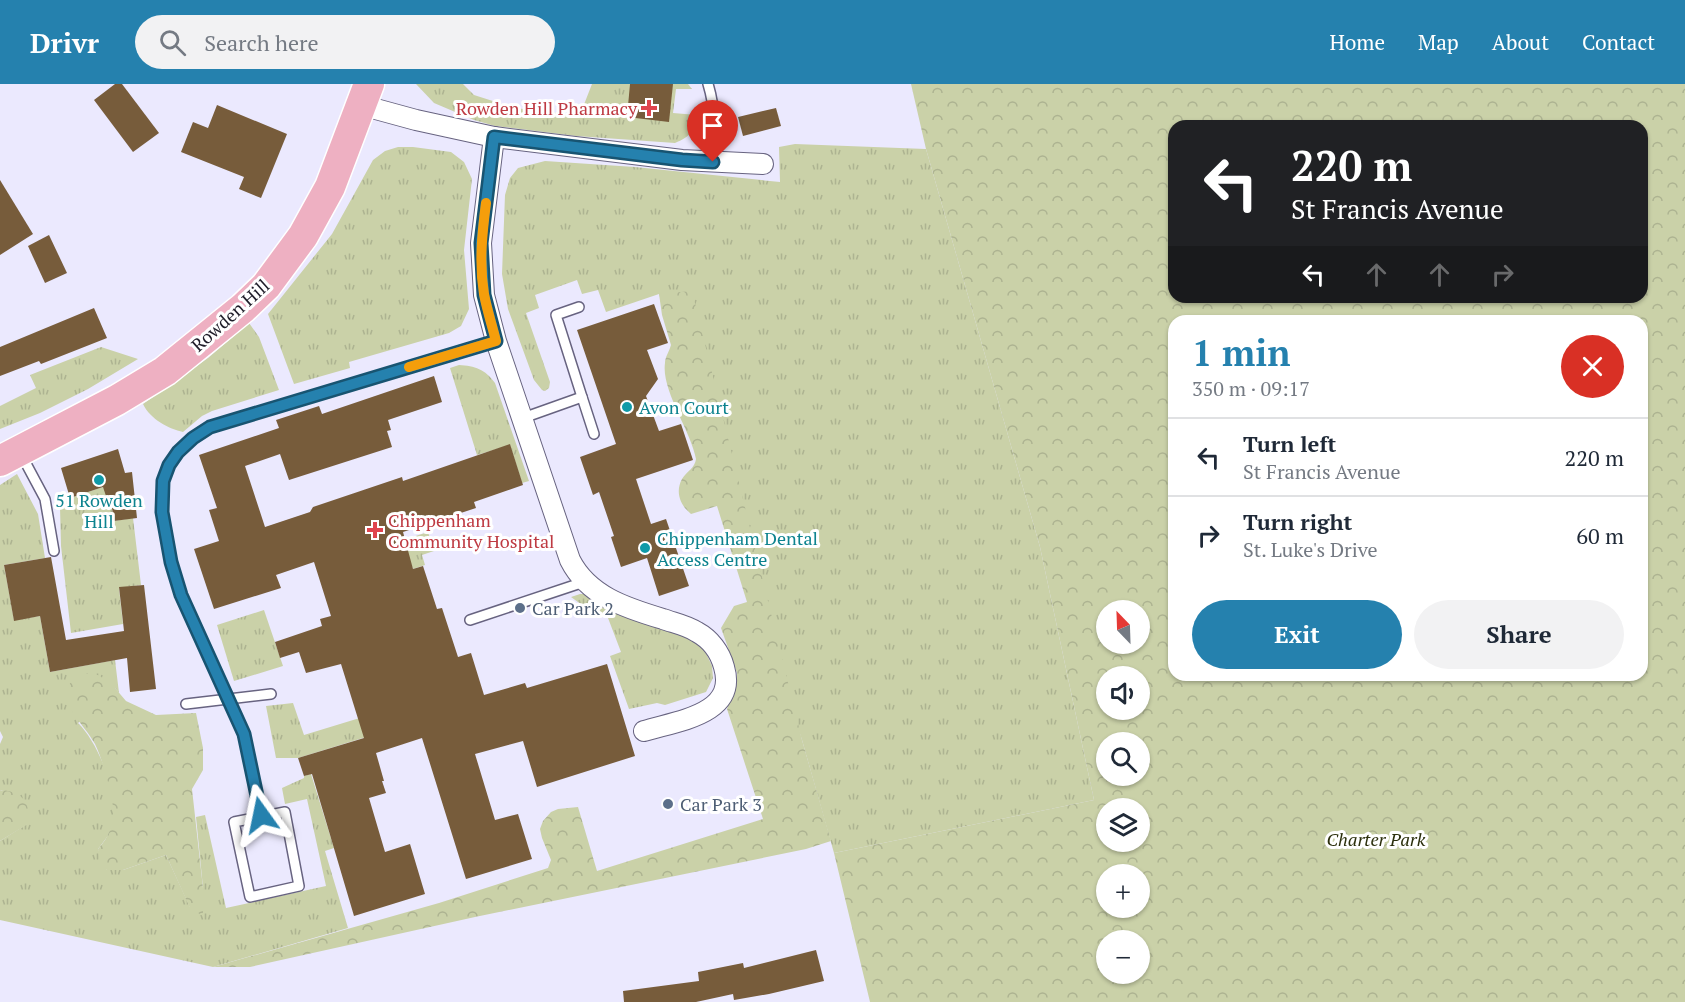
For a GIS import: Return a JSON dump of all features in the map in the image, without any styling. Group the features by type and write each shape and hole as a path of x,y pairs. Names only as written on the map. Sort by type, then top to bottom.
{"main road":[{"name":"Rowden Hill","path":"9,456 107,405 165,371 243,308 266,286 303,236 326,195 341,162 365,94"}],"street":[{"path":"365,94 416,120 494,137 682,160 763,164"},
{"path":"494,137 481,243 484,295 496,341 563,542 576,572 584,582 612,600 696,631 711,643 722,661 726,675 725,691 717,705 700,714 644,731"}],"lane":[{"path":"708,84 713,100 716,128 713,162"},
{"path":"579,307 556,315 594,434"},
{"path":"261,815 244,734 181,595 171,562 162,512 163,481 169,465 178,452 193,438 210,427 496,341"},
{"path":"523,418 582,398"},
{"path":"9,456 33,473 45,498 54,551"},
{"path":"470,620 584,582"},
{"path":"186,704 271,694"},
{"path":"285,812 299,886 250,897 234,822 261,815 285,812"}],"green space":[{"path":"416,84 463,84 474,95 515,108 573,115 583,107 592,84 688,84 692,89 676,89 673,113 697,115 691,133 675,143 576,136 495,126 474,120 434,103"},
{"name":"Charter Park","path":"911,84 1685,84 1685,1002 870,1002 834,853 1094,800 1040,547 926,149"},
{"path":"795,144 926,149 1040,547 1094,800 834,853 802,740 659,294 606,312 598,290 582,294 577,280 535,295 539,308 526,313 550,382 549,388 542,390 534,380 508,309 502,274 505,195 510,178 518,168 545,161 635,167 780,182 779,147"},
{"path":"398,147 451,152 464,162 472,179 464,250 469,309 461,326 449,333 349,362 350,368 294,384 268,314 332,234 373,160 385,151"},
{"path":"692,291 802,740 831,841 806,849 475,917 250,967 213,967 439,903 548,868 551,860 540,829 543,821 551,812 558,809 578,807 597,871 763,819 727,709 736,685 737,673 721,628 734,606 747,602 717,506 691,514 681,502 679,493 682,479 696,459 667,385 665,361 671,345 662,315 659,294"},
{"path":"249,323 259,337 279,390 212,411 202,416 183,432 166,426 150,414 143,404 208,358"},
{"path":"101,347 138,359 88,389 40,413 0,429 0,406 36,388 30,375"},
{"path":"459,365 479,369 495,383 529,481 522,483 510,445 477,455 450,368"},
{"path":"17,474 38,514 45,558 4,565 14,620 40,616 50,672 115,660 119,693 115,688 78,723 99,754 112,793 114,806 112,826 98,849 107,870 123,870 166,855 190,907 203,915 203,888 196,817 205,815 226,908 326,886 307,799 285,804 282,788 311,774 334,848 325,851 348,928 213,967 0,920 0,841 27,824 3,790 0,791 0,744 3,737 0,731 0,485"},
{"path":"103,487 110,495 114,521 133,518 141,585 119,588 123,624 71,633 61,546 60,507 70,498"},
{"path":"428,532 434,551 422,555 425,565 413,569 411,564 369,551"},
{"path":"586,594 622,616 692,636 705,651 712,666 713,678 706,692 665,705 657,703 629,709 610,656 621,652 608,618 589,610 571,597"},
{"path":"264,610 283,666 234,681 217,625"},
{"path":"90,672 100,676 115,688 126,701 156,715 196,713 203,748 203,770 192,789 203,888 203,916 190,908 166,855 123,870 107,870 100,864 98,849 110,831 113,805 97,748 73,712 66,688 74,679"},
{"path":"293,703 304,735 399,706 405,725 298,758 276,758 266,706"},
{"path":"0,791 21,797 27,805 29,817 28,824 0,841"}],"building":[{"path":"115,84 122,84 159,133 133,152 94,100"},
{"name":"Rowden Hill Pharmacy","path":"630,84 673,84 669,122 627,117"},
{"path":"217,105 287,134 261,198 239,189 244,177 181,152 193,122 208,128"},
{"path":"776,108 781,126 743,136 738,117"},
{"path":"0,180 33,234 0,255"},
{"path":"49,235 67,273 45,283 28,246"},
{"name":"Avon Court","path":"654,304 668,343 647,350 658,379 646,396 659,431 681,424 693,460 636,479 651,524 666,519 689,586 659,596 647,558 621,567 611,537 614,536 599,492 593,495 580,457 616,444 577,330"},
{"path":"94,308 107,338 41,364 39,361 0,376 0,347"},
{"path":"434,376 442,402 388,420 391,430 387,431 392,447 289,480 280,454 245,466 265,527 310,512 313,507 402,477 403,481 510,444 523,485 474,502 476,508 403,532 413,569 423,566 437,609 442,608 458,657 471,653 484,695 525,683 527,688 607,664 635,756 537,787 523,741 475,754 495,820 518,814 532,859 466,879 422,738 376,753 386,793 369,798 385,852 410,844 425,894 354,916 312,774 304,776 298,758 364,738 341,664 306,673 299,652 280,658 275,642 322,626 320,619 331,616 314,562 276,575 281,588 214,609 194,549 219,541 209,510 217,508 199,455 279,428 276,420 319,406 322,414"},
{"name":"51 Rowden Hill","path":"118,449 125,473 132,472 137,518 114,521 110,495 106,496 103,487 70,498 61,468"},
{"path":"51,557 66,640 124,631 119,587 144,585 156,689 130,692 127,658 50,672 40,616 14,621 4,565"},
{"path":"816,950 824,981 734,1000 733,994 696,1002 624,1002 623,991 699,981 698,972 743,963 744,968"}],"slow traffic":[{"path":"409,367 496,341 484,295 482,269 481,243 486,203"}],"place":[{"name":"Rowden Hill Pharmacy","path":"649,108"},
{"name":"Avon Court","path":"627,407"},
{"name":"51 Rowden Hill","path":"99,480"},
{"name":"Chippenham Community Hospital","path":"375,530"},
{"name":"Chippenham Dental Access Centre","path":"645,548"},
{"name":"Car Park 2","path":"520,608"},
{"name":"Car Park 3","path":"668,804"}],"route":[{"path":"261,815 244,734 217,678 174,576 162,512 163,481 169,465 178,452 193,438 210,427 496,341 484,295 481,243 494,137 713,162"}]}
